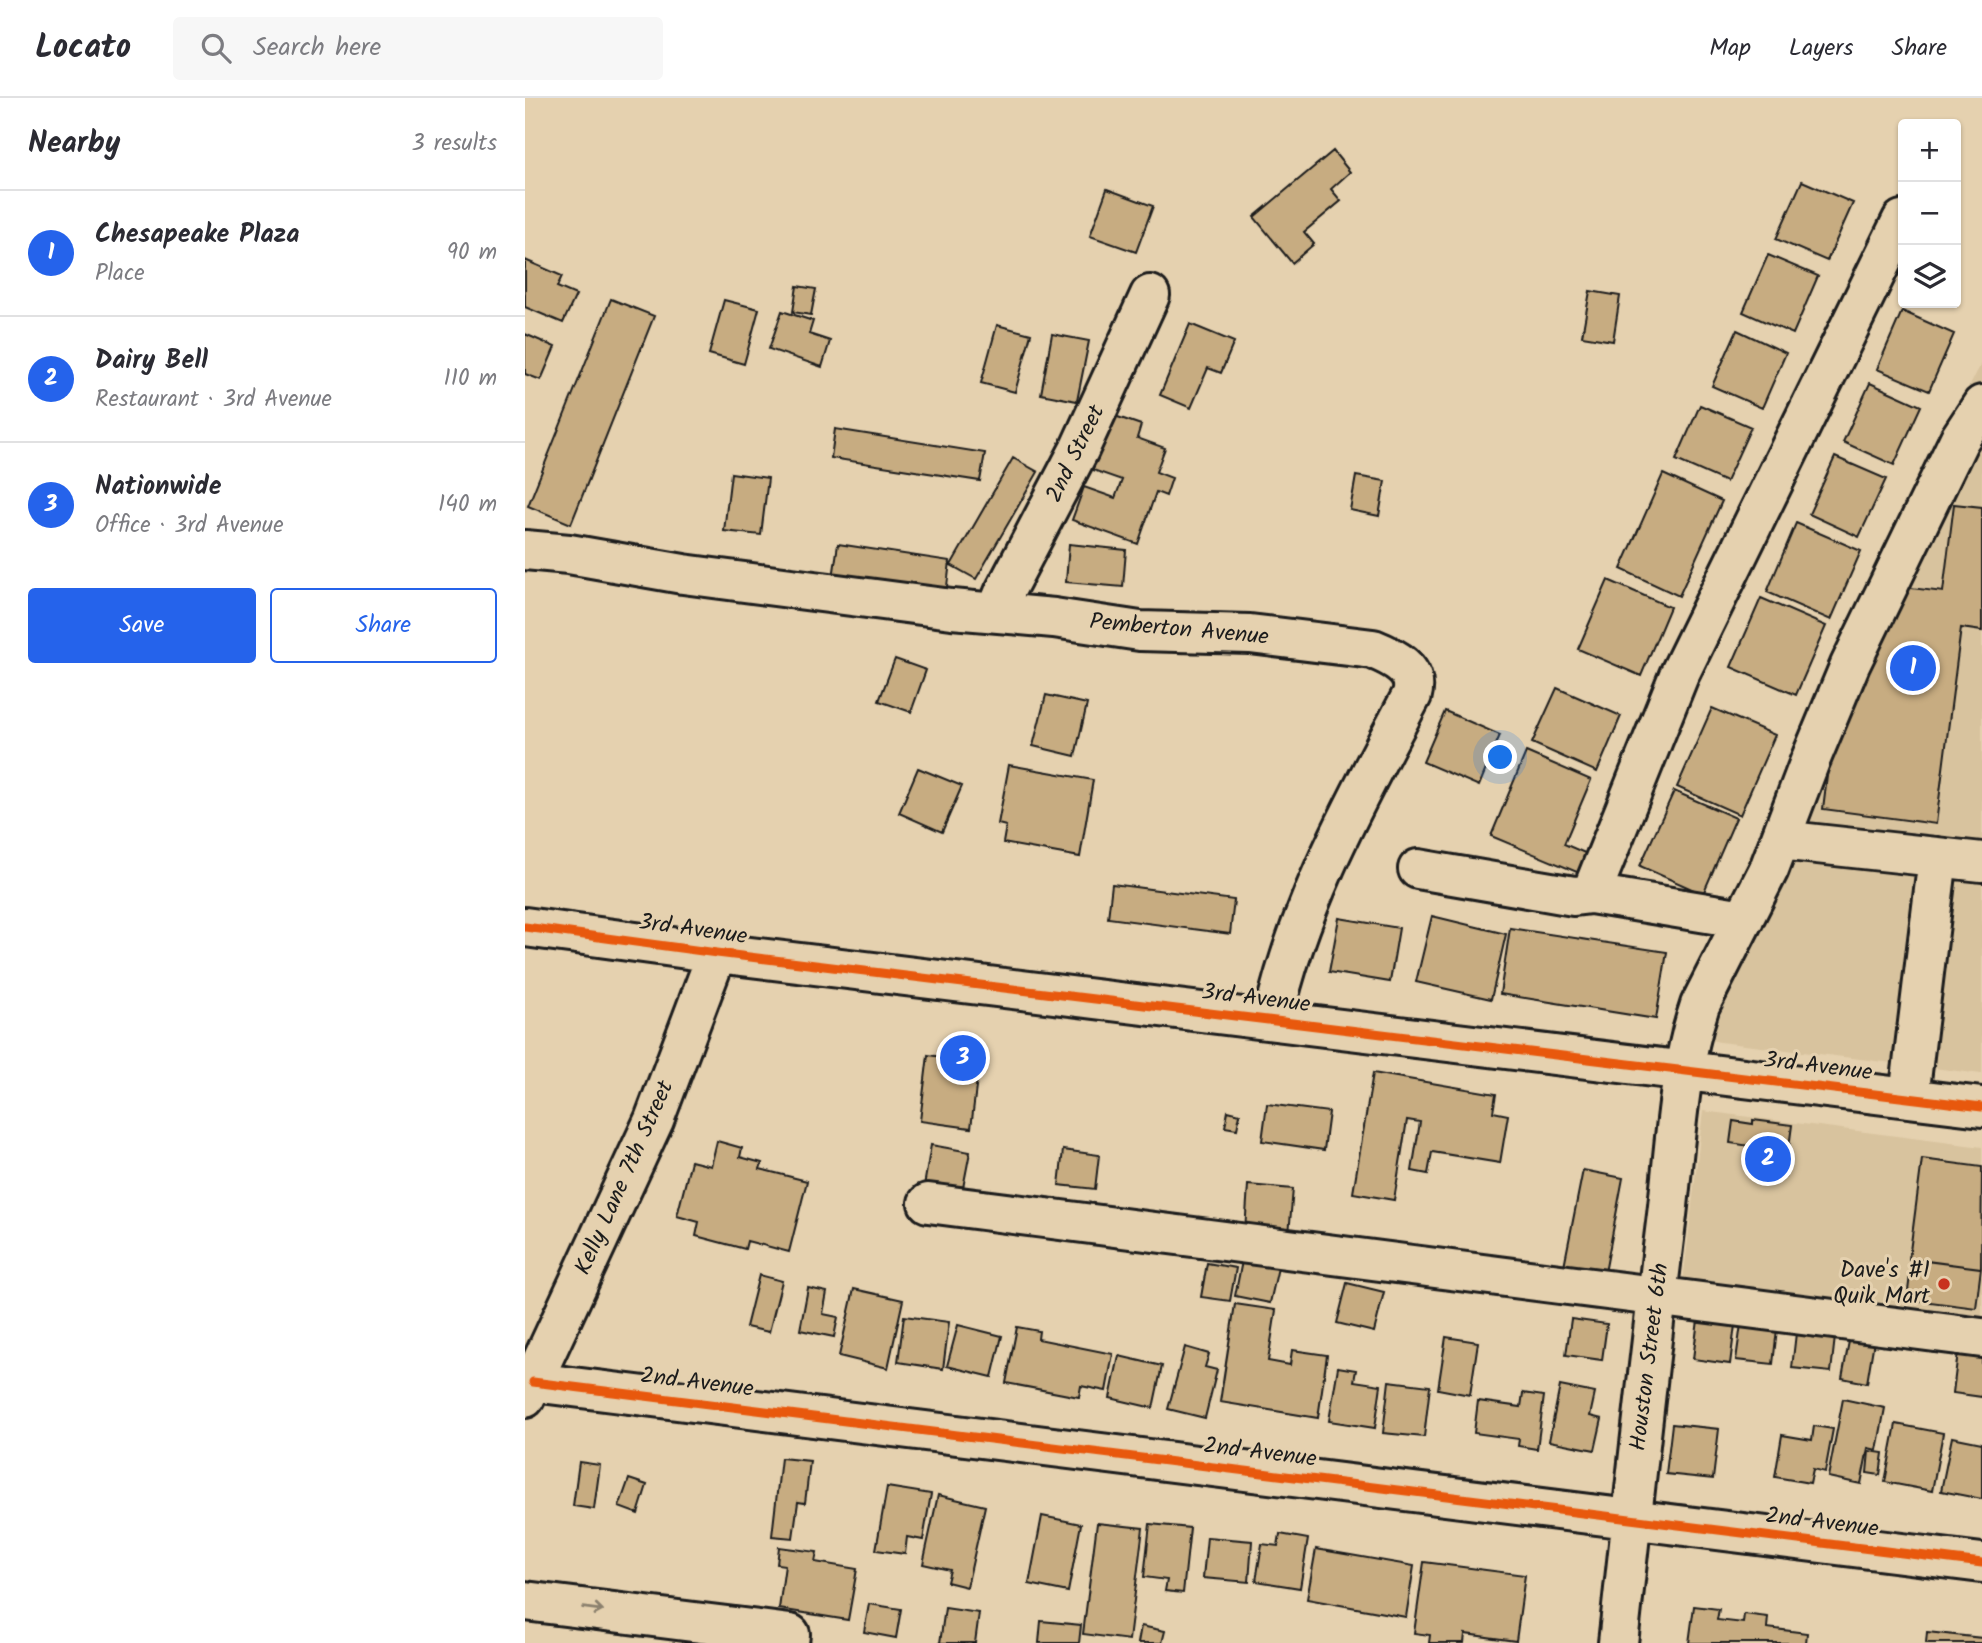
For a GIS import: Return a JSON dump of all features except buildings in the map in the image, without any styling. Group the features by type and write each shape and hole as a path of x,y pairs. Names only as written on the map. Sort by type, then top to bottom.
{"street":[{"path":"1591,894 1679,675 1898,227"},
{"name":"2nd Street","path":"996,612 1079,450 1150,295"},
{"name":"Houston Street 6th","path":"1618,1643 1630,1518 1685,1071 1700,1005 1769,869 1850,665 1959,440 1982,405"},
{"name":"Pemberton Avenue","path":"525,550 569,554 684,574 1140,631 1250,634 1373,649 1395,660 1410,673 1414,686 1412,695 1337,838 1322,873 1288,961 1273,1020"},
{"path":"1780,840 1982,862"},
{"path":"1909,1097 1938,857"},
{"path":"1418,869 1574,896 1591,894 1744,919"},
{"name":"3rd Avenue","path":"525,927 717,953 1982,1107"},
{"name":"Kelly Lane 7th Street","path":"529,1390 654,1120 717,953"},
{"path":"928,1203 1982,1338"},
{"name":"2nd Avenue","path":"529,1390 1630,1518 1982,1563"},
{"path":"525,1601 789,1638"}],"shaded area":[{"path":"1982,362 1982,1074 1720,1042 1668,1031 1947,431"},
{"path":"1703,1111 1982,1147 1982,1329 1682,1290"}],"cycle path":[{"path":"525,927 717,953 1982,1107"},
{"path":"533,1382 1982,1563"}],"place":[{"name":"Chesapeake Plaza","path":"1913,668"},
{"name":"Nationwide","path":"963,1058"},
{"name":"Dairy Bell","path":"1768,1159"},
{"name":"Dave's #1 Quik Mart","path":"1944,1284"}]}
